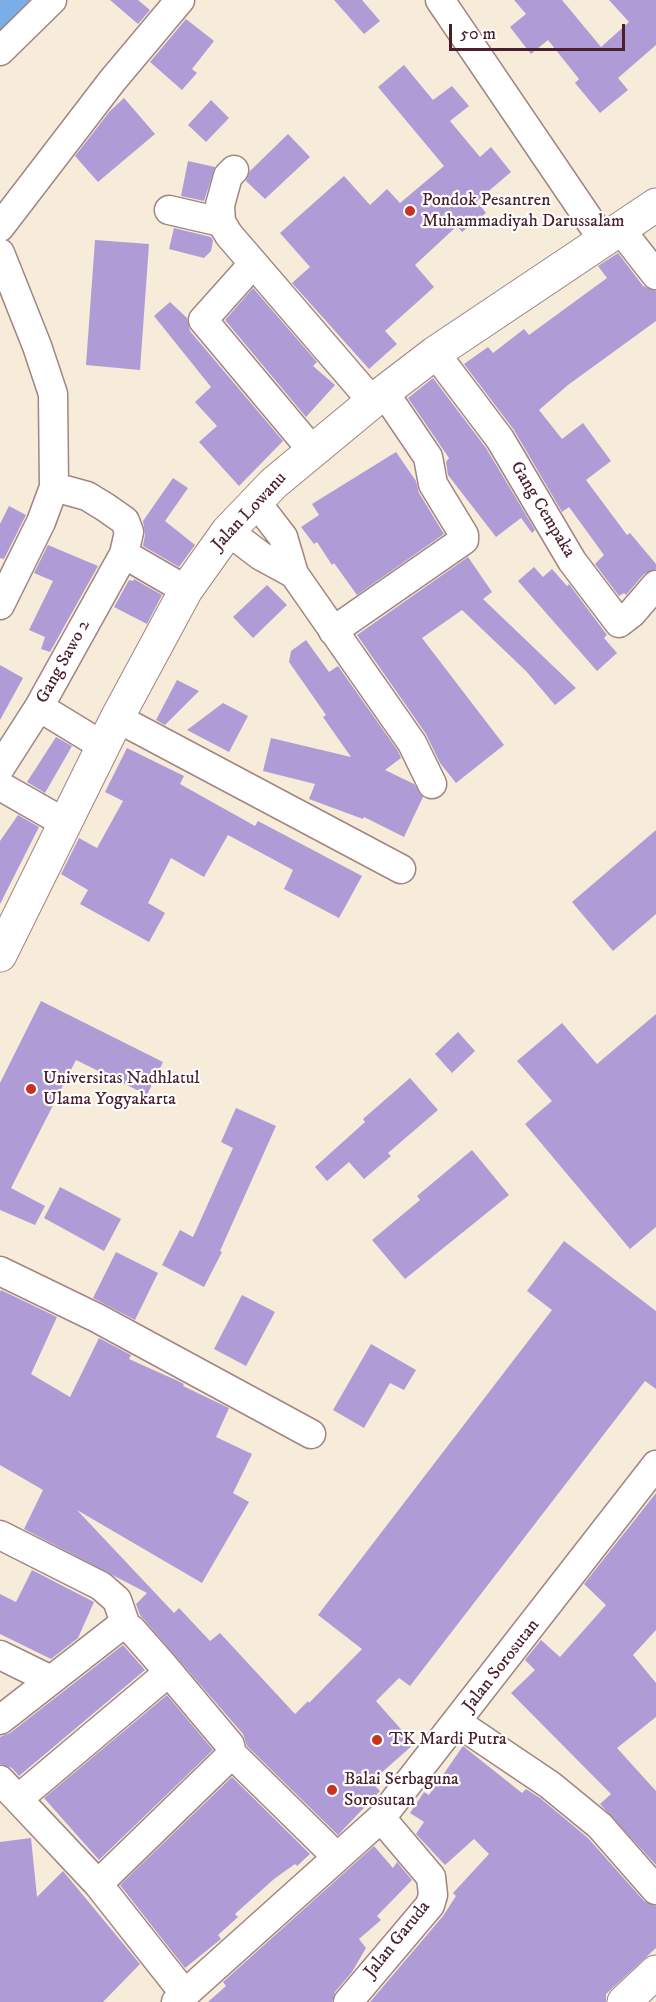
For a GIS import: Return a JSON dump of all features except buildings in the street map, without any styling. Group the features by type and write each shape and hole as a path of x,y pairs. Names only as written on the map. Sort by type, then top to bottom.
{"main road":[{"name":"Jalan Lowanu","path":"0,956 110,732 186,590 228,531 312,450 378,396 435,353 656,205"},
{"path":"624,2002 656,1972"}],"street":[{"path":"0,51 52,0"},
{"path":"0,227 112,81 180,0"},
{"path":"440,0 612,234 656,274"},
{"path":"234,170 222,191 221,222 253,264 378,396 428,457 433,484 464,535 464,540 333,631"},
{"path":"175,212 221,222"},
{"path":"0,253 37,346 53,394 54,487 41,522 0,605"},
{"path":"253,264 203,320 312,450"},
{"name":"Gang Cempaka","path":"435,353 500,439 572,561 619,623 632,613 656,585"},
{"path":"54,487 87,496 125,521 129,532 124,554 186,590"},
{"path":"256,502 283,537 294,574 412,744 432,784"},
{"path":"228,531 261,556 294,574"},
{"name":"Gang Sawo 2","path":"0,768 39,707 124,554"},
{"path":"39,707 110,732 401,869"},
{"path":"0,786 65,823"},
{"path":"0,1271 97,1318 311,1434"},
{"name":"Jalan Sorosutan","path":"180,1998 381,1818 653,1475"},
{"path":"0,1535 112,1594 122,1609 123,1624"},
{"path":"123,1624 132,1629 169,1672 230,1745 232,1754 337,1857"},
{"path":"0,1720 123,1624"},
{"path":"0,1655 51,1680"},
{"path":"169,1672 9,1790 98,1884 180,1998"},
{"path":"458,1723 550,1785 600,1826 656,1890"},
{"path":"98,1884 232,1754"},
{"name":"Jalan Garuda","path":"348,2002 430,1905 433,1895 431,1877 381,1818"}],"waterway":[{"path":"0,24 23,0"}],"place":[{"name":"Pondok Pesantren Muhammadiyah Darussalam","path":"410,211"},
{"name":"Universitas Nadhlatul Ulama Yogyakarta","path":"31,1089"},
{"name":"TK Mardi Putra","path":"377,1740"},
{"name":"Balai Serbaguna Sorosutan","path":"332,1790"}]}
